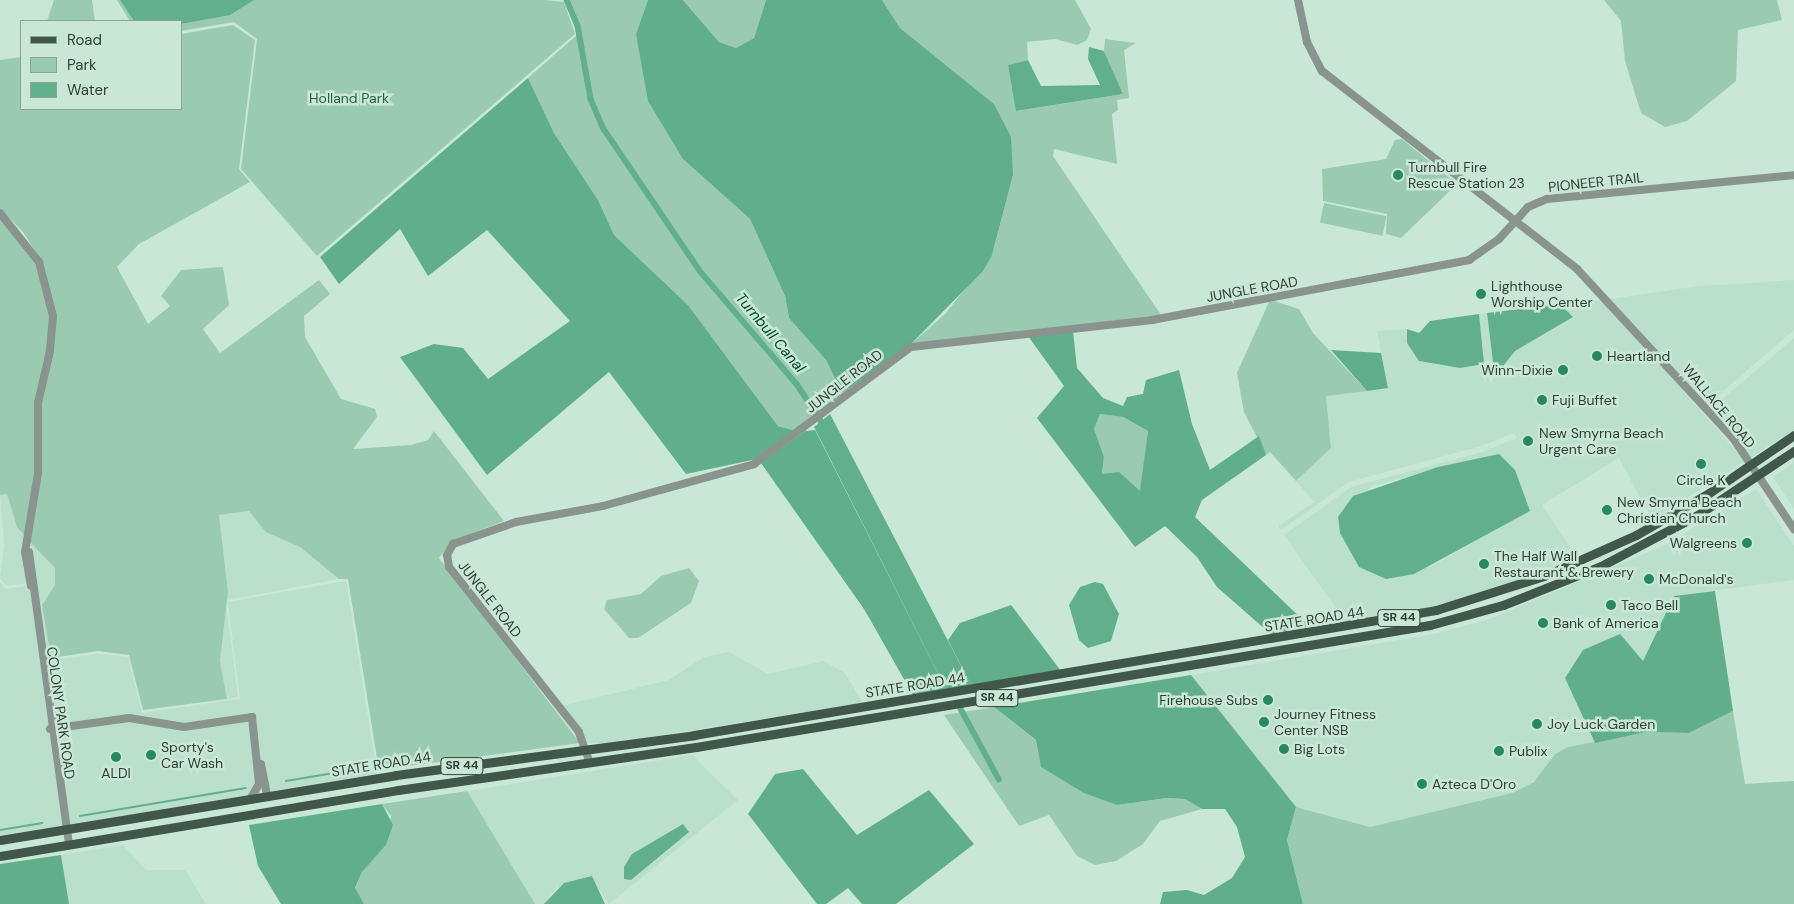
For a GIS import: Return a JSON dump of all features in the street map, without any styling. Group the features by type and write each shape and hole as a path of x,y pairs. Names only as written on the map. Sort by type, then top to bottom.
{"main road":[{"name":"STATE ROAD 44","path":"0,840 251,798 587,750 1094,669 1436,610 1524,584 1607,549 1680,511 1794,435"},
{"name":"STATE ROAD 44","path":"0,856 1097,682 1394,632 1544,590 1617,559 1758,476 1794,451"},
{"path":"1617,559 1618,550 1680,511"},
{"path":"1544,590 1607,558 1607,549"},
{"path":"1094,669 1097,682"},
{"path":"165,829 191,819 260,808 267,796"}],"street":[{"path":"1298,0 1312,54 1338,87 1516,218"},
{"name":"PIONEER TRAIL","path":"1516,218 1528,207 1547,199 1794,175"},
{"name":"COLONY PARK ROAD","path":"0,213 39,262 53,316 50,351 38,404 38,473 27,540 50,729 64,829 69,844"},
{"name":"JUNGLE ROAD","path":"590,763 587,750 579,732 450,567 449,548 516,522 603,506 754,464 911,347 1152,320 1393,277 1474,257 1516,218"},
{"name":"WALLACE ROAD","path":"1516,218 1597,290 1733,438 1794,529"},
{"path":"50,729 129,718 184,727 252,717 259,784 251,798"},
{"path":"255,741 267,796"}],"shaded area":[{"path":"648,0 683,0 719,42 736,48 754,38 766,0 882,0 900,28 994,104 1011,137 1013,175 992,255 983,271 911,344 842,393 826,360 789,318 785,296 750,219 683,159 648,101 636,34"},
{"path":"528,78 554,133 598,200 614,235 688,305 778,426 796,431 757,459 686,474 609,372 487,475 400,357 434,344 463,348 488,379 570,321 487,230 428,276 400,229 339,284 320,257"},
{"path":"1794,280 1794,330 1707,405 1610,299 1698,286"},
{"path":"1603,300 1745,461 1652,520 1619,458 1542,505 1577,557 1511,585 1455,602 1347,624 1284,535 1351,487 1482,452 1517,438 1514,433 1481,446 1349,482 1281,530 1278,526 1314,502 1296,481 1331,448 1326,396 1388,388 1377,331 1407,329 1420,361 1460,368 1484,363 1479,314 1487,313 1493,362 1500,370 1515,351 1565,322 1562,306","holes":["1515,470 1529,511 1432,566 1359,567 1340,533 1338,517 1372,486 1399,479"]},
{"path":"1073,331 1077,368 1103,398 1123,406 1127,397 1143,394 1146,380 1179,370 1192,424 1210,470 1259,436 1266,455 1202,500 1195,517 1306,623 1318,629 1273,636 1217,587 1197,557 1165,526 1135,547 1037,418 1064,386 1028,336","holes":["1100,414 1123,417 1148,431 1140,491 1119,472 1102,474 1104,457 1094,429"]},
{"path":"1794,338 1794,430 1750,458 1711,409"},
{"path":"1331,350 1381,353 1388,388 1367,391"},
{"path":"815,430 946,689 913,695 864,609 761,463 805,431"},
{"path":"1794,462 1794,509 1773,477"},
{"path":"1756,489 1794,546 1794,580 1674,596 1643,662 1565,678 1595,743 1568,747 1555,754 1534,782 1512,793 1370,827 1293,806 1191,675 1439,633 1492,618 1665,545"},
{"path":"7,494 17,527 25,536 22,562 27,583 7,586 0,579 4,545 0,495"},
{"path":"249,511 261,526 300,547 339,579 227,600 219,515"},
{"path":"30,542 55,568 55,585 42,605 51,658 43,659"},
{"path":"346,581 378,779 0,840 0,582 6,589 31,585 41,662 98,654 128,657 142,713 240,699 228,602"},
{"path":"1715,591 1733,711 1689,733 1645,732 1595,743 1565,678 1583,650 1620,634 1643,661 1674,596"},
{"path":"226,604 238,697 227,699 220,661"},
{"path":"1011,605 1061,671 971,685 948,640 960,623"},
{"path":"729,652 768,674 824,661 845,673 863,703 611,743 588,743 561,706 669,680 704,657"},
{"path":"1191,675 1296,807 1287,840 1303,904 1160,904 1163,892 1187,890 1204,895 1232,878 1245,857 1237,827 1225,809 1202,809 1185,799 1167,798 1117,805 1084,793 1041,767 1036,740 994,707"},
{"path":"692,755 738,800 609,904 598,888 557,887 544,904 535,904 467,791"},
{"path":"803,769 857,835 929,790 974,844 896,904 862,904 848,888 826,904 817,904 748,814 775,774"},
{"path":"382,804 393,825 386,845 362,872 355,888 364,904 281,904 258,866 249,825"},
{"path":"123,845 146,870 185,870 206,904 69,904 61,855"},
{"path":"61,855 69,904 0,904 0,864"}],"green space":[{"path":"54,0 92,0 95,20 47,20"},
{"name":"Holland Park","path":"117,0 545,0 564,2 575,34 317,256 241,169 257,39 234,22 182,31 182,20 129,20"},
{"path":"566,0 648,0 636,34 683,159 750,219 785,296 789,318 826,360 842,393 796,431 778,426 688,305 614,235 598,200 554,133 528,78 577,35"},
{"path":"683,0 766,0 754,38 736,48 719,42"},
{"path":"882,0 1075,0 1091,29 1087,40 1077,45 1055,39 1027,42 1028,60 1008,65 1017,111 1123,94 1104,51 1105,39 1136,43 1124,50 1129,98 1117,100 1118,110 1112,114 1117,164 1054,149 1053,156 1161,315 911,344 945,314 992,255 1013,175 994,104 900,28"},
{"path":"1604,0 1777,0 1782,20 1738,30 1736,81 1687,121 1665,127 1641,113 1625,61 1621,21"},
{"path":"233,25 255,40 239,169 250,182 139,244 117,267 148,324 170,306 161,296 181,270 223,267 229,305 203,329 220,353 319,280 330,294 304,316 305,337 341,399 375,409 377,417 353,449 411,445 428,440 434,431 504,521 452,541 439,558 580,743 379,770 348,579 339,579 300,547 266,532 249,511 219,515 228,592 220,661 227,699 143,710 129,655 98,651 51,658 42,605 55,585 55,568 30,542 40,412 56,316 41,260 23,232 0,209 0,60 20,57 20,110 182,110 182,34"},
{"path":"1402,139 1457,184 1401,238 1386,234 1387,214 1323,201 1322,169 1386,159 1395,140"},
{"path":"1324,203 1387,216 1382,236 1320,223"},
{"path":"0,217 36,263 49,303 50,334 35,403 35,472 25,536 17,527 7,494 0,495"},
{"path":"1274,301 1299,309 1313,333 1367,391 1326,396 1331,448 1296,481 1270,452 1266,455 1244,412 1237,373 1269,302"},
{"path":"1100,414 1123,417 1148,431 1141,492 1102,475 1104,457 1094,429"},
{"path":"689,568 699,581 691,603 638,638 629,638 604,609 607,600 641,594 661,576"},
{"path":"994,707 1117,805 1167,798 1185,799 1202,809 1160,821 1143,844 1116,861 1095,865 1077,856 1049,815 1019,826 944,715"},
{"path":"1733,711 1745,784 1794,781 1794,904 1303,904 1287,840 1296,807 1370,827 1512,793 1534,782 1555,754 1568,747 1645,732 1689,733"},
{"path":"467,791 535,904 364,904 355,889 362,872 386,845 391,816 382,804"}],"water":[{"path":"120,0 254,0 230,15 182,24 182,20 133,20"},
{"path":"1089,47 1104,51 1123,94 1016,111 1008,65 1028,60 1041,86 1100,85 1088,59"},
{"path":"1560,304 1573,317 1515,351 1500,370 1493,362 1487,313"},
{"path":"1479,314 1484,363 1460,368 1419,361 1407,343 1407,329 1419,333 1430,321"},
{"path":"830,414 971,685 946,689 814,427"},
{"path":"1499,454 1515,470 1530,511 1414,574 1386,579 1359,567 1340,533 1338,517 1353,496 1438,467"},
{"path":"1095,582 1103,584 1119,614 1111,641 1088,648 1079,640 1069,605 1080,587"},
{"path":"683,824 689,832 631,880 624,879 624,867 632,854"},
{"path":"592,876 605,904 544,904 564,883"}],"waterway":[{"name":"Turnbull Canal","path":"567,0 578,26 591,99 604,129 700,271 797,384 825,427"},
{"path":"961,709 999,779"},
{"path":"286,781 370,767"},
{"path":"80,816 246,788"},
{"path":"0,830 42,823"}],"place":[{"name":"Turnbull Fire Rescue Station 23","path":"1398,175"},
{"name":"Lighthouse Worship Center","path":"1481,294"},
{"name":"Heartland","path":"1597,356"},
{"name":"Winn-Dixie","path":"1563,370"},
{"name":"Fuji Buffet","path":"1542,400"},
{"name":"New Smyrna Beach Urgent Care","path":"1528,441"},
{"name":"Circle K","path":"1701,464"},
{"name":"New Smyrna Beach Christian Church","path":"1607,510"},
{"name":"Walgreens","path":"1747,543"},
{"name":"The Half Wall Restaurant & Brewery","path":"1484,564"},
{"name":"McDonald's","path":"1649,579"},
{"name":"Taco Bell","path":"1611,605"},
{"name":"Bank of America","path":"1543,623"},
{"name":"Firehouse Subs","path":"1268,700"},
{"name":"Journey Fitness Center NSB","path":"1264,722"},
{"name":"Joy Luck Garden","path":"1537,724"},
{"name":"Big Lots","path":"1284,749"},
{"name":"Publix","path":"1499,751"},
{"name":"Sporty's Car Wash","path":"151,755"},
{"name":"ALDI","path":"116,757"},
{"name":"Azteca D'Oro","path":"1422,784"}]}
